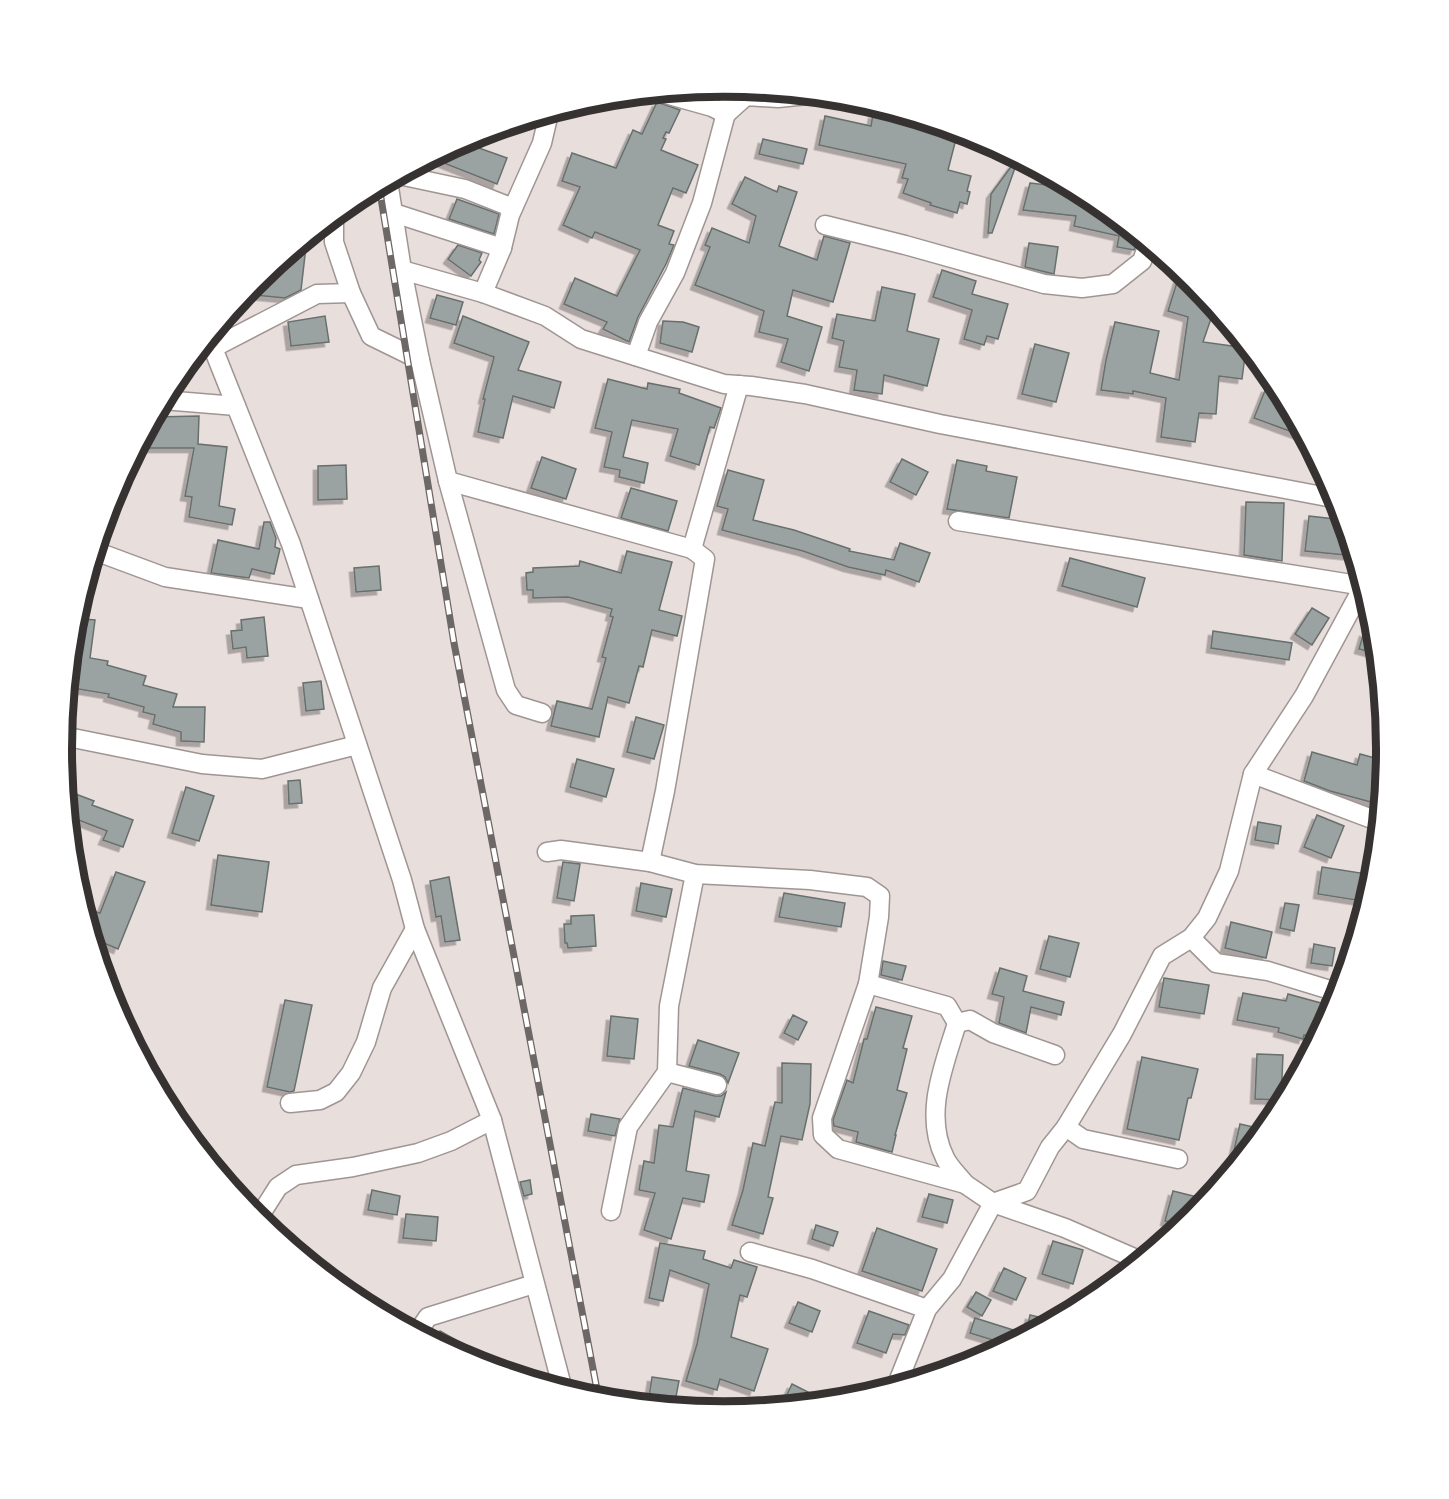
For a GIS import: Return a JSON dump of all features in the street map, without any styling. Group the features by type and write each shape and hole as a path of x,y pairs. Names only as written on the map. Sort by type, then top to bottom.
{"street":[{"path":"636,356 648,322 675,273 702,203 730,97"},
{"path":"726,114 744,97"},
{"path":"680,98 712,107 726,114"},
{"path":"483,293 502,248 513,208 543,143 547,122"},
{"path":"410,177 465,189 513,208"},
{"path":"390,189 402,270 420,360 448,481 506,690 516,705 542,713"},
{"path":"394,213 502,248"},
{"path":"825,225 1044,284 1082,288 1113,285 1142,261 1145,251"},
{"path":"334,227 334,242 351,293 371,336 420,360"},
{"path":"402,270 483,293 545,316 581,339 724,384 805,394 940,424 1326,497"},
{"path":"216,340 317,294 351,293"},
{"path":"212,346 291,544 402,880 415,930 492,1120 560,1381"},
{"path":"692,549 739,385"},
{"path":"173,401 236,406"},
{"path":"448,481 692,549 705,559 665,791 650,862"},
{"path":"958,521 1356,584"},
{"path":"103,554 165,577 309,599"},
{"path":"900,1378 927,1309 952,1279 993,1203 1027,1191 1050,1146 1066,1127 1122,1034 1162,956 1191,938 1208,918 1229,871 1253,774 1304,696 1358,596"},
{"path":"72,738 202,764 262,769 357,745"},
{"path":"1253,774 1373,819"},
{"path":"547,852 561,850 650,862 695,874 810,880 867,887 880,896 879,917 868,984 822,1118 824,1135 838,1149 965,1184"},
{"path":"611,1210 628,1126 667,1072 669,1006 695,874"},
{"path":"290,1103 320,1101 336,1092 351,1073 366,1042 382,988 415,930"},
{"path":"1191,938 1216,963 1268,972 1330,990"},
{"path":"868,984 947,1006 957,1023 940,1077 934,1122 945,1159 965,1184 993,1203 1065,1228 1133,1258"},
{"path":"957,1023 970,1020 993,1033 1055,1055"},
{"path":"667,1072 717,1085"},
{"path":"263,1211 278,1187 296,1175 353,1167 418,1153 451,1141 492,1120"},
{"path":"1066,1127 1083,1138 1178,1159"},
{"path":"750,1252 812,1269 927,1309"},
{"path":"421,1327 429,1317 534,1284"}],"building":[{"path":"657,102 680,110 669,133 666,132 663,138 666,139 661,150 698,165 686,193 673,188 658,225 674,231 669,244 674,245 638,317 629,342 603,329 607,322 564,304 575,278 617,296 640,250 595,232 592,238 563,225 580,187 562,181 572,153 616,168 633,130 642,134"},
{"path":"873,115 956,140 948,170 971,176 967,191 970,192 967,204 960,202 957,213 930,205 931,203 903,193 908,179 902,178 906,164 819,145 825,116 871,126"},
{"path":"763,139 807,149 803,164 759,154"},
{"path":"476,147 507,158 497,184 441,162"},
{"path":"1013,164 1016,165 992,233 988,233 991,194"},
{"path":"745,177 777,192 779,186 797,192 779,246 817,260 824,236 850,243 833,302 793,290 787,316 822,327 809,371 781,362 788,339 759,332 764,311 695,285 710,247 705,245 712,228 749,243 756,216 732,204"},
{"path":"1030,183 1054,186 1137,244 1134,250 1117,247 1119,236 1074,226 1076,216 1023,210"},
{"path":"457,199 499,214 494,234 449,219"},
{"path":"1029,243 1058,247 1054,274 1025,267"},
{"path":"458,245 482,253 479,260 481,262 471,276 448,259"},
{"path":"306,249 301,290 285,298 256,295"},
{"path":"942,270 976,281 972,294 1008,304 998,339 987,336 984,345 964,339 972,310 933,297"},
{"path":"1178,280 1212,316 1203,342 1238,347 1245,356 1242,379 1219,376 1216,414 1199,413 1195,442 1161,437 1166,398 1133,391 1133,394 1101,390 1115,322 1159,331 1150,373 1179,380 1188,317 1168,311"},
{"path":"882,287 915,294 907,331 939,339 927,386 884,375 882,394 854,390 857,370 839,367 844,341 832,338 837,314 875,321"},
{"path":"437,295 463,302 456,325 430,318"},
{"path":"325,316 329,342 291,346 288,322"},
{"path":"463,316 529,342 518,370 561,382 554,408 513,396 503,438 478,432 485,399 483,399 494,357 454,343"},
{"path":"663,321 683,322 699,327 692,352 660,343"},
{"path":"1035,344 1069,353 1056,402 1022,394"},
{"path":"608,379 647,389 648,383 680,389 679,393 721,408 714,428 710,427 699,465 670,456 678,429 632,420 623,457 648,463 644,483 619,477 620,470 604,467 612,432 595,428"},
{"path":"1266,388 1268,389 1295,433 1254,418"},
{"path":"199,416 198,444 227,447 219,506 235,509 232,525 189,517 192,497 185,496 194,448 148,448 163,417"},
{"path":"542,457 576,469 566,499 531,488"},
{"path":"902,459 928,472 916,495 890,482"},
{"path":"957,460 987,466 986,471 1017,477 1009,518 947,509"},
{"path":"346,465 347,499 318,500 318,466"},
{"path":"728,470 764,480 753,520 794,530 850,549 849,551 894,560 900,543 930,553 919,582 886,570 885,575 848,567 803,551 722,530 728,509 717,506"},
{"path":"631,488 677,501 668,531 621,518"},
{"path":"1246,502 1284,503 1282,561 1244,555"},
{"path":"1309,516 1334,519 1347,555 1305,551"},
{"path":"264,522 270,522 276,538 275,547 280,549 274,574 252,569 249,578 211,573 218,540 259,549"},
{"path":"627,551 672,562 659,610 682,616 677,636 652,630 643,667 639,666 629,703 608,697 599,737 551,726 557,701 592,709 606,658 602,657 613,617 610,616 612,609 568,597 533,598 533,590 527,590 526,573 533,572 533,568 579,566 580,561 621,573"},
{"path":"1070,558 1145,578 1137,607 1062,586"},
{"path":"379,566 381,590 356,592 354,568"},
{"path":"1312,608 1329,618 1312,645 1295,634"},
{"path":"264,617 268,656 247,658 246,647 233,649 231,631 242,630 241,620"},
{"path":"86,619 95,620 90,658 108,661 107,665 146,676 143,685 177,694 173,707 205,707 204,742 181,741 181,732 153,724 155,715 143,712 144,707 108,697 109,694 75,689"},
{"path":"1213,631 1292,643 1289,660 1211,648"},
{"path":"1364,632 1366,633 1369,652 1359,649"},
{"path":"321,681 324,709 306,711 303,683"},
{"path":"636,717 664,725 654,759 627,752"},
{"path":"1312,752 1357,765 1360,754 1377,759 1375,803 1330,791 1304,781"},
{"path":"577,759 614,769 606,797 570,787"},
{"path":"300,780 302,803 289,804 288,781"},
{"path":"186,787 214,796 199,841 172,833"},
{"path":"73,793 94,801 92,805 133,820 123,847 103,840 107,831 76,819"},
{"path":"1317,815 1344,826 1331,858 1304,847"},
{"path":"1258,822 1281,826 1278,844 1255,840"},
{"path":"218,855 269,862 262,912 211,905"},
{"path":"563,862 580,864 574,901 557,898"},
{"path":"1322,867 1365,874 1359,900 1318,894"},
{"path":"116,872 145,882 118,949 102,942 94,917 96,912 100,913"},
{"path":"449,877 460,940 445,942 441,916 436,917 430,881"},
{"path":"641,883 672,889 666,917 636,911"},
{"path":"784,893 845,903 841,927 779,917"},
{"path":"1285,903 1299,905 1294,931 1280,928"},
{"path":"594,915 596,946 568,948 565,943 564,924 571,924 571,916"},
{"path":"1231,922 1272,932 1266,958 1225,948"},
{"path":"1049,936 1079,943 1070,977 1040,969"},
{"path":"1314,944 1335,948 1332,966 1311,963"},
{"path":"883,961 906,966 902,980 881,975"},
{"path":"1000,968 1027,976 1023,991 1064,1002 1061,1015 1031,1007 1026,1033 999,1023 1004,997 992,994"},
{"path":"1164,978 1209,985 1204,1014 1159,1007"},
{"path":"1243,993 1286,1001 1288,994 1321,1003 1322,1000 1326,1001 1311,1036 1304,1035 1303,1039 1278,1032 1279,1028 1237,1020"},
{"path":"285,1000 312,1005 294,1091 290,1092 267,1087"},
{"path":"876,1007 912,1016 903,1048 907,1049 897,1090 907,1093 892,1152 856,1142 858,1132 834,1126 833,1120 847,1080 853,1083 864,1039 867,1039"},
{"path":"793,1015 807,1022 798,1040 784,1033"},
{"path":"611,1016 638,1019 634,1059 607,1056"},
{"path":"698,1040 739,1053 728,1083 720,1074 689,1066"},
{"path":"1257,1054 1283,1055 1281,1089 1275,1100 1255,1099"},
{"path":"1142,1057 1198,1069 1191,1098 1188,1098 1179,1140 1127,1129"},
{"path":"782,1063 811,1064 810,1104 802,1140 781,1136 768,1197 773,1198 763,1234 732,1225 743,1190 753,1143 765,1146 775,1102 782,1103"},
{"path":"683,1088 715,1096 721,1096 726,1092 719,1117 695,1111 686,1171 709,1175 704,1202 683,1198 671,1239 644,1230 655,1193 639,1190 644,1161 654,1163 659,1125 673,1127"},
{"path":"591,1114 620,1119 615,1136 588,1131"},
{"path":"1240,1124 1256,1128 1242,1147 1232,1159"},
{"path":"530,1180 532,1194 524,1196 520,1182"},
{"path":"372,1190 400,1196 397,1215 368,1210"},
{"path":"1173,1191 1199,1197 1173,1223 1165,1221"},
{"path":"929,1194 953,1200 947,1223 922,1217"},
{"path":"406,1214 438,1217 436,1241 403,1238"},
{"path":"816,1225 838,1232 833,1246 812,1239"},
{"path":"877,1228 937,1249 922,1291 862,1271"},
{"path":"1053,1241 1083,1250 1073,1284 1042,1274"},
{"path":"660,1243 705,1251 703,1259 731,1268 734,1260 757,1267 747,1297 740,1295 731,1337 768,1349 754,1391 720,1379 717,1390 686,1381 697,1344 709,1284 670,1270 663,1301 649,1298"},
{"path":"1004,1268 1026,1278 1016,1300 993,1291"},
{"path":"976,1292 991,1300 982,1316 967,1307"},
{"path":"798,1302 820,1311 812,1332 789,1323"},
{"path":"869,1311 909,1325 905,1335 893,1334 886,1353 857,1343"},
{"path":"1030,1315 1045,1318 1027,1327"},
{"path":"975,1318 1019,1332 998,1342 970,1333"},
{"path":"440,1331 481,1354 475,1352 437,1335"},
{"path":"652,1377 679,1381 675,1400 649,1397"},
{"path":"792,1384 814,1395 810,1396 785,1399"}],"railway":[{"path":"381,195 454,643 597,1389"}]}
